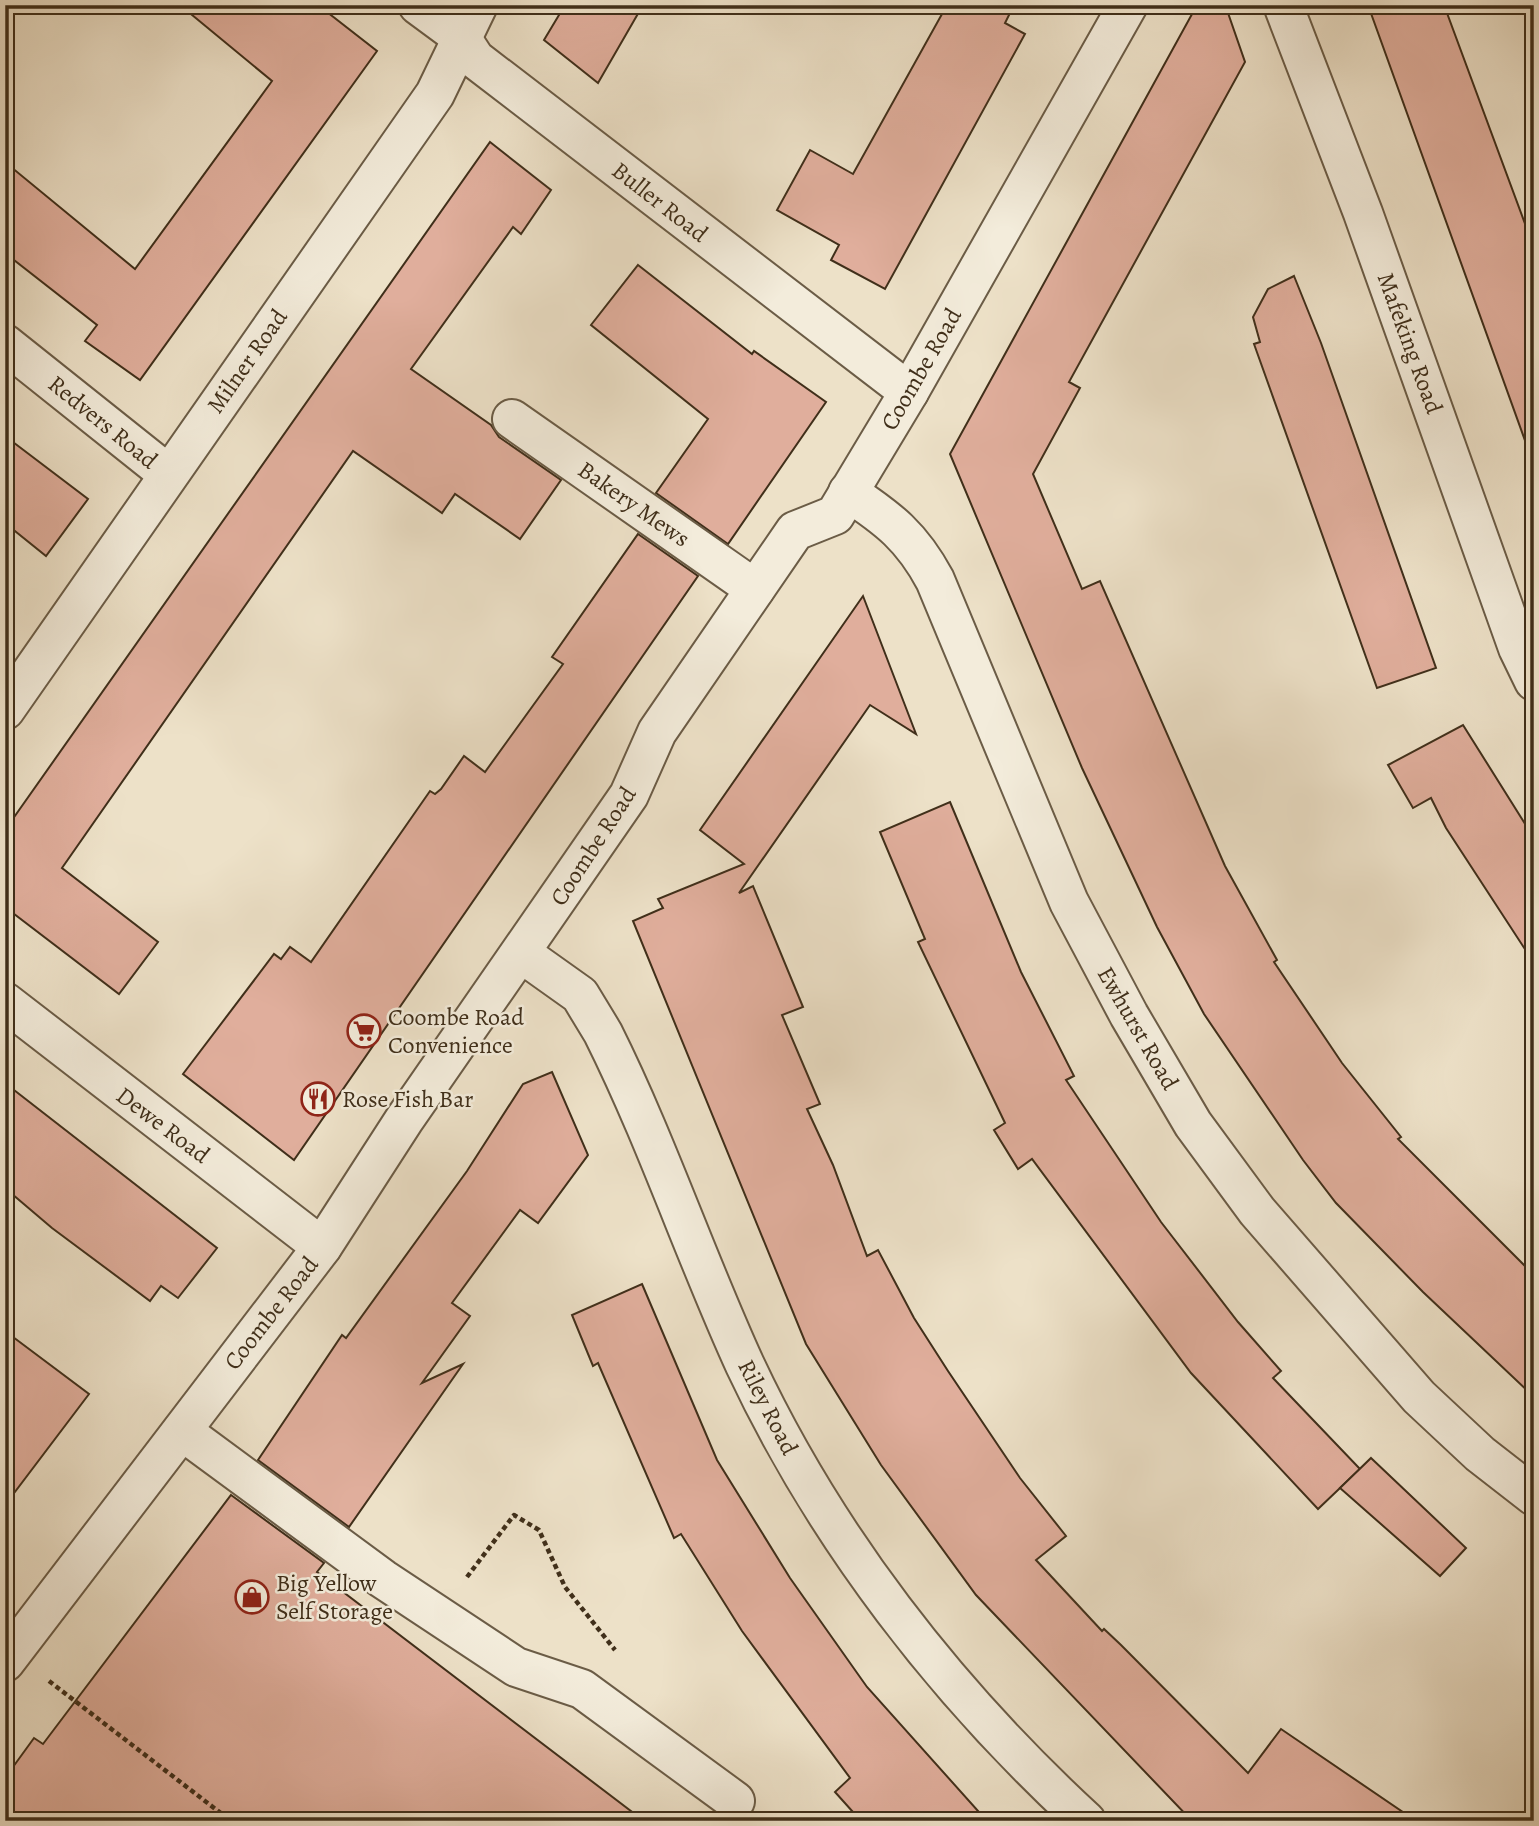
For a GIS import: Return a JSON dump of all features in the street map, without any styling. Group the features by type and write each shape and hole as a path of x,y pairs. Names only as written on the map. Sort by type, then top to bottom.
{"street":[{"name":"Buller Road","path":"418,5 469,21 475,58 909,392"},
{"name":"Coombe Road","path":"9,1658 322,1247 404,1119 522,953 629,795 657,732 795,531 835,514 909,392 1128,5"},
{"name":"Mafeking Road","path":"1283,5 1363,213 1518,648 1534,681"},
{"name":"Milner Road","path":"5,710 428,105 469,21"},
{"name":"Redvers Road","path":"5,344 168,474"},
{"name":"Bakery Mews","path":"512,419 755,589"},
{"name":"Ewhurst Road","path":"849,492 900,528 919,550 935,580 1069,902 1129,1015 1193,1124 1257,1211 1419,1397 1480,1454 1534,1496"},
{"name":"Riley Road","path":"522,953 580,995 603,1033 745,1364 776,1426 836,1530 893,1611 970,1701 1052,1789 1087,1821"},
{"name":"Dewe Road","path":"5,1002 322,1247"},
{"path":"182,1431 383,1579 516,1667 582,1689 735,1801"}],"path":[{"path":"9,1658 231,1821"}],"building":[{"path":"180,5 318,5 377,51 140,380 85,341 97,325 5,253 5,162 135,269 272,81"},
{"path":"565,5 643,5 598,83 544,40"},
{"path":"947,5 1014,5 1005,23 1025,34 885,289 831,260 839,245 777,210 810,150 853,174"},
{"path":"1197,5 1212,5 1228,13 1245,62 1069,382 1080,388 1033,474 1082,589 1100,581 1225,866 1277,960 1274,962 1342,1063 1401,1137 1398,1139 1534,1275 1534,1397 1423,1292 1336,1203 1303,1160 1204,1014 1157,927 1082,768 950,454"},
{"path":"1368,5 1444,5 1534,248 1534,445 1527,446"},
{"path":"490,142 551,190 521,234 513,227 411,369 491,425 499,437 561,480 520,539 455,494 442,513 353,451 62,868 158,942 119,994 5,907 5,830"},
{"path":"638,265 752,354 754,351 826,402 728,544 656,493 708,419 591,325"},
{"path":"1294,276 1321,343 1436,668 1377,688 1254,344 1260,342 1253,317 1268,289"},
{"path":"5,436 88,499 46,556 5,523"},
{"path":"638,534 698,576 294,1160 183,1074 274,954 281,959 290,947 311,962 430,791 435,794 441,789 464,756 485,772 563,664 552,657"},
{"path":"863,596 916,734 870,705 739,893 753,886 803,1007 782,1015 820,1104 807,1109 833,1165 867,1256 878,1250 914,1318 948,1371 1020,1478 1066,1536 1036,1560 1102,1631 1104,1629 1121,1645 1248,1773 1281,1729 1416,1821 1192,1821 976,1595 881,1465 806,1344 633,921 663,908 658,899 744,864 700,830"},
{"path":"1463,725 1534,838 1534,963 1446,828 1431,798 1413,808 1388,765"},
{"path":"950,802 1021,972 1074,1076 1066,1080 1161,1222 1238,1322 1281,1371 1273,1378 1360,1469 1318,1509 1191,1373 1032,1159 1018,1169 994,1130 1005,1123 918,942 925,939 880,832"},
{"path":"552,1072 588,1155 538,1223 520,1210 452,1303 470,1316 422,1383 463,1364 349,1527 258,1460 342,1335 346,1338 467,1171 523,1084"},
{"path":"5,1083 217,1248 178,1298 161,1286 150,1301 52,1228 5,1188"},
{"path":"642,1284 717,1460 790,1578 867,1687 987,1821 861,1821 835,1792 850,1778 742,1631 681,1534 674,1538 598,1363 593,1366 572,1315"},
{"path":"5,1331 89,1394 5,1505"},
{"path":"1371,1458 1466,1548 1440,1576 1340,1488"},
{"name":"Big Yellow Self Storage","path":"231,1495 324,1563 317,1572 644,1821 5,1821 5,1778 34,1738 43,1744"}],"place":[{"name":"Coombe Road Convenience","path":"364,1031"},
{"name":"Rose Fish Bar","path":"318,1099"},
{"name":"Big Yellow Self Storage","path":"252,1597"}]}
